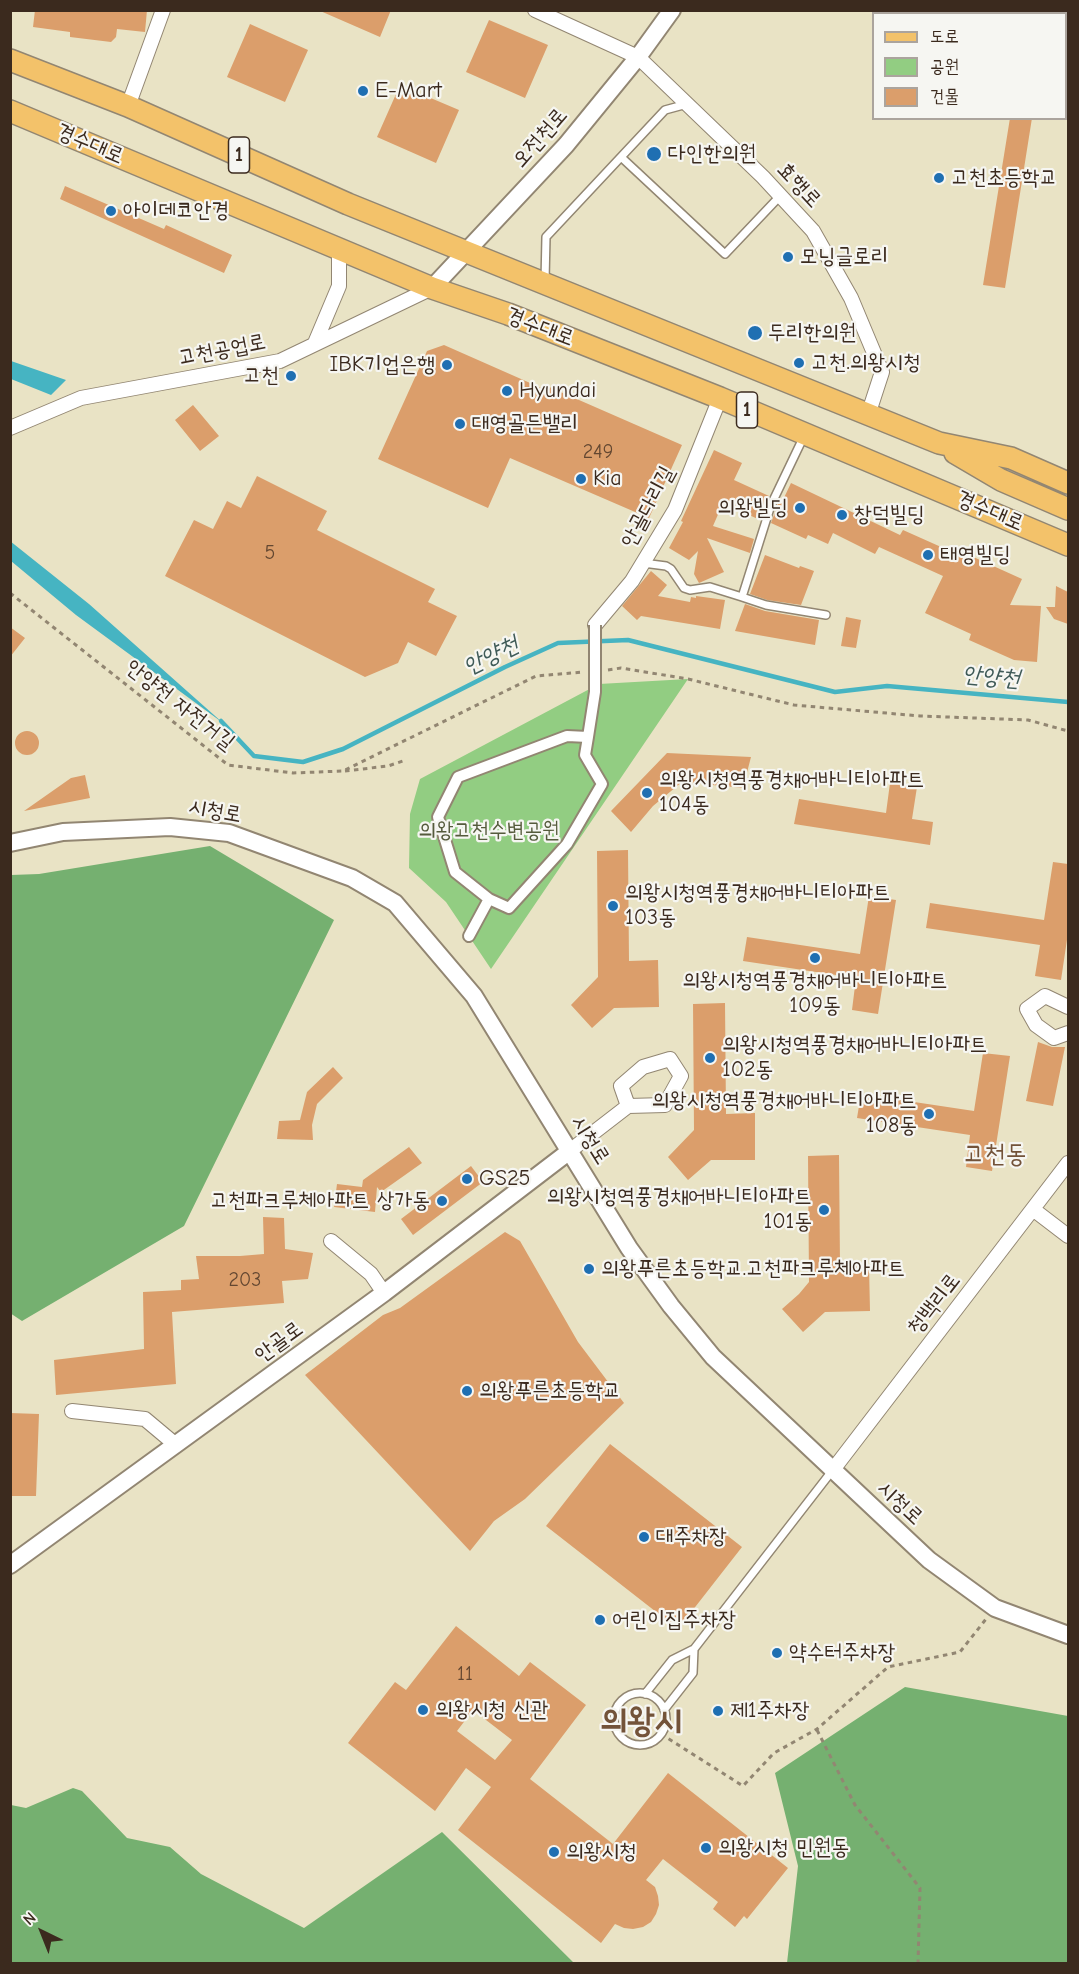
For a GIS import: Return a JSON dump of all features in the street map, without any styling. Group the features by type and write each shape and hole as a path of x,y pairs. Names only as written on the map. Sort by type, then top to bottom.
{"main road":[{"name":"경수대로","path":"10,60 128,106 348,204 868,415 939,443 1011,458 1068,483"},
{"name":"경수대로","path":"10,111 432,288 508,314 720,399 1065,542"},
{"name":"1","path":"939,443 1001,480 1068,509"}],"street":[{"path":"128,106 163,10"},
{"name":"효행로","path":"535,10 638,57 781,195 813,231 851,298 882,372 868,415"},
{"name":"오전천로","path":"432,288 566,145 638,57 672,10"},
{"path":"315,342 339,286 339,248"},
{"name":"고천공업로","path":"10,428 81,398 280,361 315,342 432,288"},
{"name":"안골다리길","path":"595,626 632,581 675,510 720,399"},
{"path":"588,737 567,736 458,777 438,817 455,872 489,900 508,908 567,844 602,784 585,755 588,737 595,692 595,626"},
{"name":"시청로","path":"10,843 63,832 170,827 229,833 352,878 395,903 474,996 571,1150 629,1248 713,1357 929,1560 995,1608 1068,1635"},
{"path":"469,936 489,900"},
{"path":"1068,1007 1045,996 1027,1009 1036,1025 1054,1038 1068,1033"},
{"path":"571,1150 628,1106"},
{"name":"안골로","path":"10,1565 384,1293 571,1150"},
{"name":"청백리로","path":"832,1471 1068,1163"},
{"path":"1034,1210 1068,1236"},
{"path":"332,1241 371,1274 384,1293"},
{"path":"72,1411 146,1419 176,1445"}],"lane":[{"path":"545,284 546,237 665,110 687,103"},
{"path":"621,157 725,254 781,195"},
{"path":"742,597 771,506 805,434"},
{"path":"643,563 666,566 671,569 684,588 690,590 710,587 766,605 826,615"},
{"path":"645,1694 672,1660 694,1649 832,1471"},
{"path":"664,1710 693,1673 694,1649"},
{"path":"645,1694 660,1702 664,1710 666,1718 661,1734 655,1740 639,1745 623,1739 617,1732 614,1716 617,1708 629,1696 645,1694"}],"path":[{"name":"안양천 자전거길","path":"10,593 228,765 293,773 344,771 536,676 589,671"},
{"path":"600,670 621,668 688,679 794,705 920,716 1028,720 1068,731"},
{"path":"344,771 388,766 403,761"},
{"path":"661,1734 743,1786 774,1753 817,1729 888,1667 960,1652 995,1608"},
{"path":"817,1729 855,1805 920,1888 918,1964"}],"green space":[{"name":"의왕고천수변공원","path":"688,679 491,969 446,902 409,868 410,814 420,779 599,684"},
{"path":"210,846 334,920 184,1226 22,1321 10,1313 11,875 39,874"},
{"path":"905,1687 1068,1716 1068,1963 787,1963 798,1866 775,1773"},
{"path":"73,1788 82,1791 127,1838 170,1847 201,1874 304,1928 442,1832 574,1963 11,1963 11,1805 26,1808"}],"water":[{"path":"10,361 66,380 51,395 11,379"},
{"path":"10,541 89,604 223,723 76,615 11,561"}],"building":[{"path":"35,10 147,10 145,32 117,29 116,37 111,42 70,37 70,32 33,27"},
{"path":"318,10 391,10 380,37"},
{"path":"489,20 548,45 525,98 466,72"},
{"path":"250,24 308,50 285,102 227,77"},
{"path":"400,85 459,110 436,163 377,137"},
{"path":"1010,120 1032,120 1005,288 983,285"},
{"path":"65,186 164,229 166,225 232,255 224,273 60,199"},
{"path":"444,345 546,390 547,386 682,445 649,518 510,458 488,508 378,459 427,351"},
{"path":"193,405 219,436 200,451 175,420"},
{"path":"714,450 742,463 734,480 769,496 760,520 723,503 713,526 754,539 750,553 707,538 724,572 699,583 694,574 698,551 689,560 669,548 683,522 681,521"},
{"path":"257,476 327,511 317,530 435,589 428,602 457,616 436,656 408,642 398,663 365,677 165,576 194,520 213,529 227,501 241,508"},
{"path":"791,483 900,535 903,530 968,559 969,555 1022,579 1010,605 1041,606 1037,662 1014,660 969,640 971,634 925,613 943,576 879,547 875,554 833,533 828,544 808,535 806,539 771,523 779,501 782,502"},
{"path":"765,555 799,568 800,566 814,571 801,605 767,600 750,594"},
{"path":"651,571 667,585 658,596 690,602 691,597 696,598 696,596 725,600 720,629 641,616 637,620 622,606"},
{"path":"1056,586 1068,592 1068,624 1054,619 1046,607 1055,607"},
{"path":"745,604 765,611 819,620 815,645 735,631"},
{"path":"846,617 861,620 856,648 841,646"},
{"path":"10,627 25,638 10,657"},
{"path":"27,731 32,732 38,738 38,748 32,754 27,755 22,754 16,748 15,743 16,738 22,732"},
{"name":"의왕시청역풍경채어바니티아파트 104동","path":"667,753 751,757 743,788 682,782 653,806 631,832 611,811"},
{"path":"85,775 90,798 24,811 71,778"},
{"path":"890,783 917,787 912,819 933,822 930,845 794,824 799,799 886,813"},
{"name":"의왕시청역풍경채어바니티아파트 103동","path":"628,850 629,961 658,960 659,1007 614,1008 592,1028 571,1005 598,977 597,851"},
{"path":"1053,862 1068,864 1068,933 1061,980 1035,976 1040,945 926,928 930,903 1044,920"},
{"name":"의왕시청역풍경채어바니티아파트 109동","path":"869,896 896,900 878,1014 852,1010 856,978 743,961 747,937 860,954"},
{"name":"의왕시청역풍경채어바니티아파트 102동","path":"725,1003 726,1114 755,1113 755,1160 711,1160 688,1180 668,1157 694,1130 693,1004"},
{"path":"1038,1042 1052,1047 1065,1047 1053,1106 1026,1101"},
{"name":"의왕시청역풍경채어바니티아파트 108동","path":"983,1053 1010,1056 992,1171 966,1167 970,1135 857,1118 861,1094 974,1111"},
{"path":"333,1067 343,1078 317,1104 312,1125 313,1140 277,1139 279,1121 300,1120 307,1092"},
{"path":"409,1147 422,1163 381,1192 377,1187 375,1212 334,1207 337,1184 362,1187 363,1180"},
{"name":"의왕시청역풍경채어바니티아파트 101동","path":"839,1155 840,1265 869,1265 870,1311 825,1312 803,1332 782,1309 809,1282 808,1156"},
{"name":"고천파크루체아파트 상가동","path":"471,1166 483,1182 413,1235 401,1219"},
{"path":"263,1217 284,1218 285,1249 313,1253 308,1279 282,1281 284,1303 172,1312 176,1384 56,1395 54,1360 144,1349 143,1292 181,1290 181,1280 199,1279 196,1256 264,1254"},
{"name":"의왕푸른초등학교","path":"505,1232 520,1241 578,1342 624,1403 525,1499 494,1521 470,1551 305,1375 383,1315 400,1308"},
{"path":"10,1413 39,1414 36,1496 10,1496"},
{"name":"대주차장","path":"610,1444 742,1547 678,1629 546,1526"},
{"path":"456,1626 519,1676 530,1662 586,1705 530,1779 613,1844 668,1773 788,1868 747,1919 744,1916 735,1927 713,1909 718,1902 663,1859 646,1880 655,1887 658,1896 659,1905 651,1922 633,1929 615,1924 601,1943 458,1830 491,1787 466,1768 435,1811 348,1743 395,1682 406,1690","holes":["473,1710 512,1740 495,1760 457,1731"]}],"waterway":[{"name":"안양천","path":"221,721 254,756 303,762 343,749 505,667 558,643 628,640 835,692 887,686 1068,702"}],"place":[{"name":"E-Mart","path":"363,91"},
{"name":"다인한의원","path":"654,154"},
{"name":"고천초등학교","path":"939,178"},
{"name":"아이데코안경","path":"111,211"},
{"name":"모닝글로리","path":"788,257"},
{"name":"두리한의원","path":"755,333"},
{"name":"고천.의왕시청","path":"799,363"},
{"name":"IBK기업은행","path":"447,365"},
{"name":"고천","path":"291,376"},
{"name":"Hyundai","path":"507,391"},
{"name":"대영골든밸리","path":"460,424"},
{"name":"Kia","path":"581,479"},
{"name":"의왕빌딩","path":"800,508"},
{"name":"창덕빌딩","path":"842,515"},
{"name":"태영빌딩","path":"928,555"},
{"name":"의왕시청역풍경채어바니티아파트 104동","path":"647,793"},
{"name":"의왕시청역풍경채어바니티아파트 103동","path":"613,906"},
{"name":"의왕시청역풍경채어바니티아파트 109동","path":"815,958"},
{"name":"의왕시청역풍경채어바니티아파트 102동","path":"710,1058"},
{"name":"의왕시청역풍경채어바니티아파트 108동","path":"929,1114"},
{"name":"GS25","path":"467,1179"},
{"name":"고천파크루체아파트 상가동","path":"442,1201"},
{"name":"의왕시청역풍경채어바니티아파트 101동","path":"824,1210"},
{"name":"의왕푸른초등학교.고천파크루체아파트","path":"589,1269"},
{"name":"의왕푸른초등학교","path":"467,1391"},
{"name":"대주차장","path":"644,1537"},
{"name":"어린이집주차장","path":"600,1620"},
{"name":"약수터주차장","path":"777,1653"},
{"name":"의왕시청 신관","path":"423,1710"},
{"name":"제1주차장","path":"718,1711"},
{"name":"의왕시청 민원동","path":"706,1848"},
{"name":"의왕시청","path":"554,1852"}],"district":[{"name":"고천동","path":"995,1155"},
{"name":"의왕시","path":"641,1721"}]}
